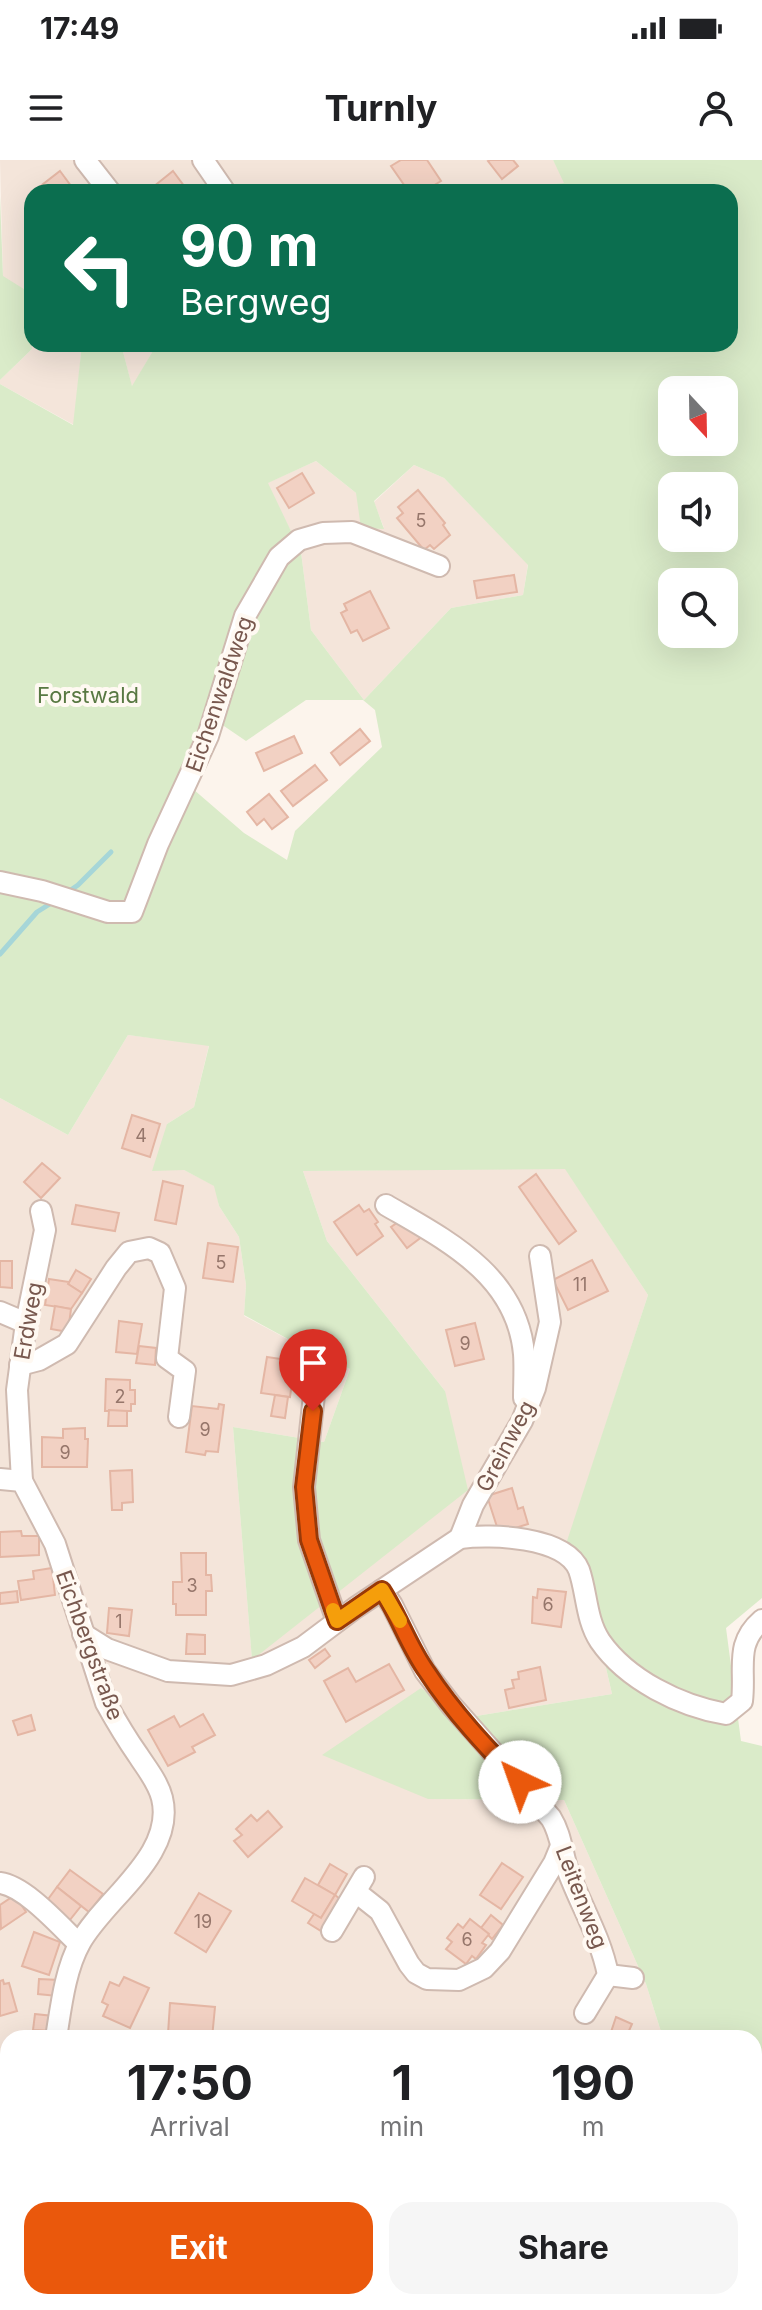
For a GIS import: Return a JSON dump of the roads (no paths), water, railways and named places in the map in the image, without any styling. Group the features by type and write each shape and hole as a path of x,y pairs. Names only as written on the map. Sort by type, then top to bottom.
{"street":[{"path":"85,160 104,184"},
{"path":"203,160 220,184"},
{"name":"Eichenwaldweg","path":"0,882 108,912 132,912 158,844 208,736 245,616 279,557 299,540 323,533 352,532 439,566"},
{"path":"386,1205 467,1255 502,1295 517,1325 524,1354 524,1415"},
{"name":"Erdweg","path":"22,1481 17,1390 26,1323 45,1230 41,1211"},
{"path":"20,1365 39,1360 67,1344 129,1252 149,1248 160,1253 175,1288 167,1358 185,1371 179,1417"},
{"name":"Greinweg","path":"460,1538 473,1505 524,1415 535,1388 550,1322 540,1256"},
{"path":"0,1312 26,1323"},
{"path":"315,1386 305,1500 309,1540 337,1621"},
{"path":"0,1479 22,1481"},
{"name":"Eichbergstraße","path":"22,1481 55,1544 106,1703 158,1785 165,1817 151,1852 127,1888 79,1944 69,1971 58,2030"},
{"path":"83,1634 107,1649 168,1671 231,1675 266,1665 303,1647 460,1538 510,1538 555,1548 571,1558 578,1568 591,1624 613,1657 653,1687 708,1711 726,1714 742,1701 745,1641 752,1628 762,1620"},
{"name":"Leitenweg","path":"382,1590 425,1671 558,1828 576,1892 604,1956 608,1975 585,2013"},
{"path":"332,1931 360,1884 380,1911 416,1973 427,1979 459,1980 484,1968 500,1951 554,1863 561,1846"},
{"path":"0,1883 9,1884 36,1903 79,1944"},
{"name":"Leitenweg","path":"608,1975 633,1978"}],"waterway":[{"path":"68,892 111,852"},
{"path":"0,954 37,912 53,902"}],"park label":[{"name":"Forstwald","path":"88,695"}]}
